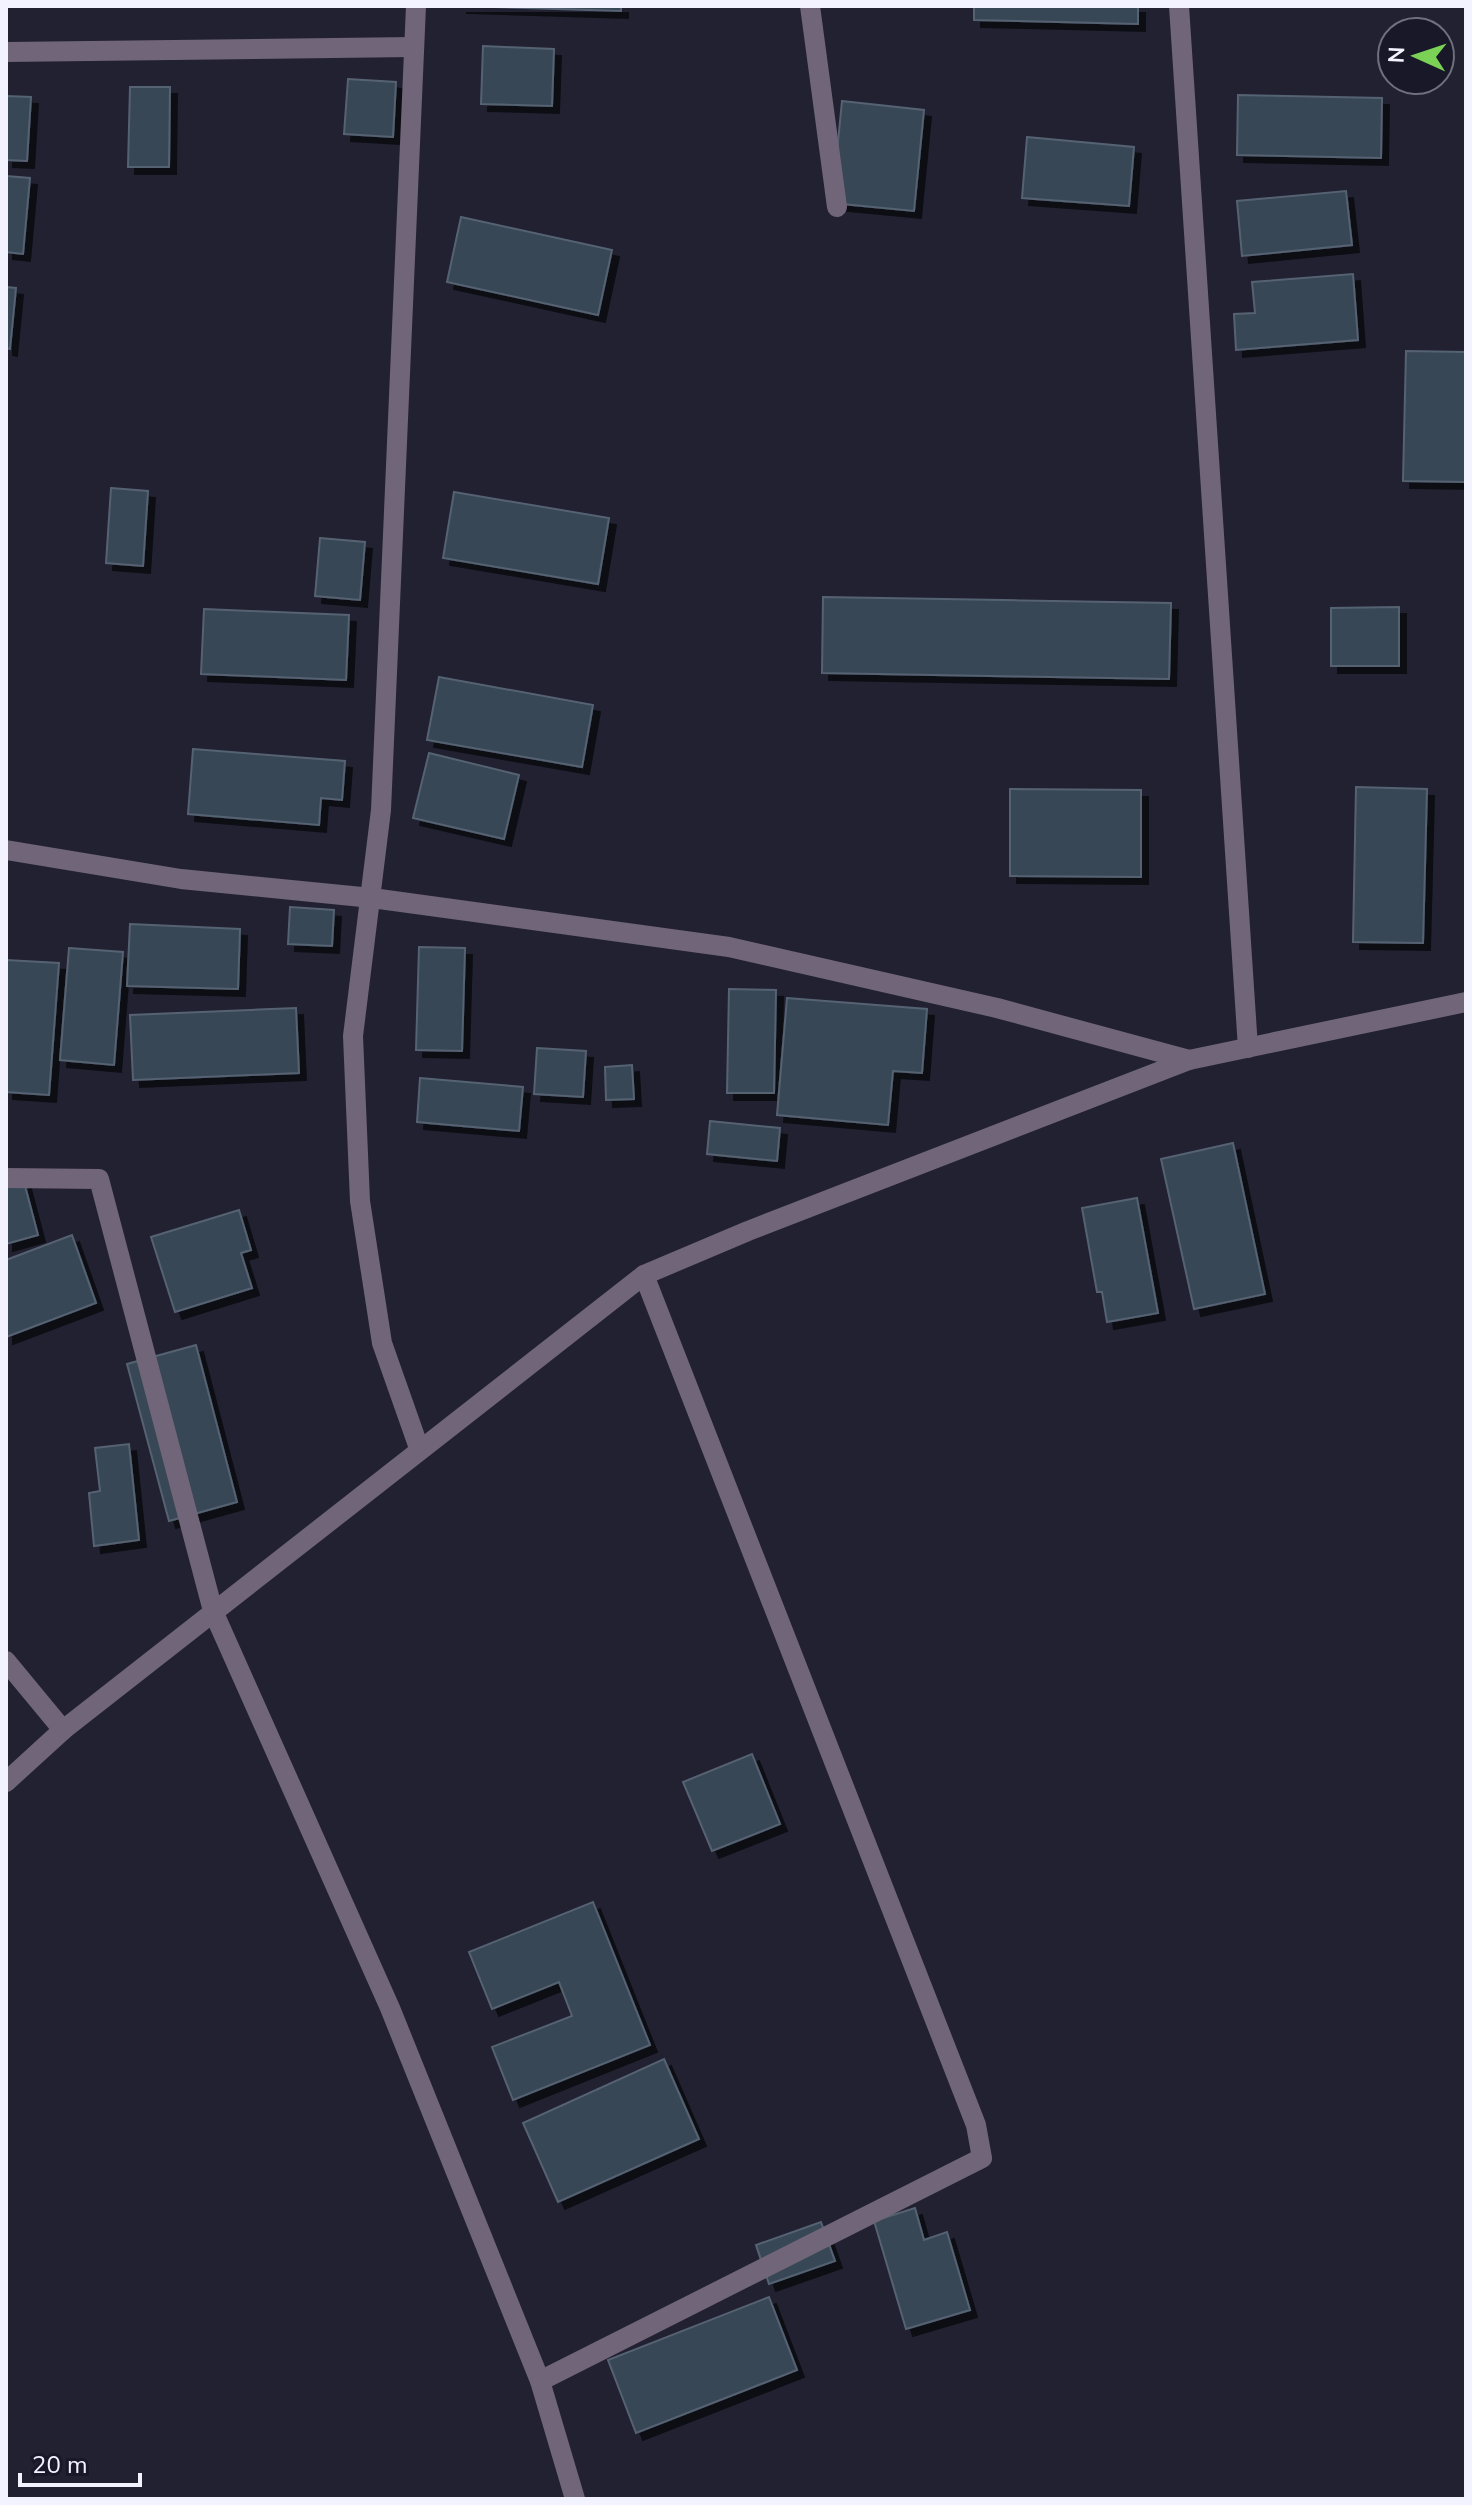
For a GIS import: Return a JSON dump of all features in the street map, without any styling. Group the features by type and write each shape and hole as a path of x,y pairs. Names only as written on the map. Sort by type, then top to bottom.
{"street":[{"path":"416,6 386,714 372,898 353,1036 360,1201 382,1343 419,1448"},
{"path":"810,6 837,207"},
{"path":"1179,6 1248,1048"},
{"path":"6,52 413,47"},
{"path":"6,850 181,879 372,898 729,947 997,1008 1189,1060"},
{"path":"6,1782 63,1730 419,1448 644,1275 1189,1060 1466,1002"},
{"path":"6,1178 99,1179 213,1611 390,2008 540,2381 575,2499"},
{"path":"540,2381 982,2158 976,2125 644,1275"},
{"path":"6,1661 63,1730"}],"building":[{"path":"459,6 621,6 621,11"},
{"path":"974,6 1138,6 1138,24 974,20"},
{"path":"483,46 554,49 552,106 481,104"},
{"path":"348,79 396,82 393,137 344,134"},
{"path":"130,87 170,87 169,167 128,167"},
{"path":"1238,95 1382,98 1381,158 1237,155"},
{"path":"6,96 31,97 27,161 6,160"},
{"path":"842,101 924,110 914,211 832,203"},
{"path":"1027,137 1134,147 1129,206 1022,198"},
{"path":"6,176 30,178 23,254 6,252"},
{"path":"1346,191 1352,245 1242,256 1237,201"},
{"path":"461,217 612,250 598,315 447,282"},
{"path":"1353,274 1358,340 1236,350 1234,314 1255,313 1252,282"},
{"path":"6,287 16,288 10,349 6,348"},
{"path":"1406,351 1466,352 1466,482 1403,481"},
{"path":"111,488 148,491 143,566 106,563"},
{"path":"454,492 609,518 598,584 443,558"},
{"path":"320,538 365,542 360,600 315,596"},
{"path":"823,597 1171,603 1169,679 822,673"},
{"path":"1399,607 1399,666 1331,666 1331,608"},
{"path":"204,609 349,615 346,680 201,674"},
{"path":"439,677 593,705 582,767 427,740"},
{"path":"193,749 345,761 342,800 321,798 319,825 188,814"},
{"path":"429,753 519,775 504,839 413,818"},
{"path":"1356,787 1427,789 1423,943 1353,942"},
{"path":"1010,789 1141,790 1141,877 1010,876"},
{"path":"290,907 334,910 332,946 288,944"},
{"path":"130,924 240,929 238,989 127,986"},
{"path":"419,947 465,948 462,1051 416,1050"},
{"path":"69,948 123,952 114,1065 60,1060"},
{"path":"6,960 59,963 49,1095 6,1092"},
{"path":"729,989 776,990 774,1093 727,1093"},
{"path":"787,998 927,1009 922,1073 893,1071 888,1125 777,1115"},
{"path":"296,1008 299,1073 133,1080 130,1015"},
{"path":"537,1048 586,1051 583,1097 534,1094"},
{"path":"632,1065 634,1099 606,1100 605,1067"},
{"path":"420,1078 523,1087 519,1131 417,1122"},
{"path":"710,1121 780,1128 777,1161 707,1154"},
{"path":"1233,1143 1265,1294 1194,1309 1161,1159"},
{"path":"24,1182 38,1235 6,1244 6,1187"},
{"path":"1137,1198 1158,1313 1107,1322 1102,1292 1097,1292 1082,1208"},
{"path":"239,1210 251,1250 241,1253 252,1288 175,1312 151,1237"},
{"path":"72,1235 96,1303 6,1337 6,1260"},
{"path":"196,1345 237,1502 169,1521 127,1364"},
{"path":"129,1444 139,1540 94,1546 89,1493 100,1491 95,1448"},
{"path":"752,1754 780,1824 712,1851 683,1782"},
{"path":"593,1902 650,2045 513,2100 492,2047 572,2016 559,1982 492,2009 469,1952"},
{"path":"664,2059 699,2139 558,2202 523,2123"},
{"path":"915,2208 924,2240 947,2232 970,2310 906,2329 874,2221"},
{"path":"821,2222 835,2261 769,2284 756,2245"},
{"path":"769,2297 797,2370 636,2433 608,2360"}]}
